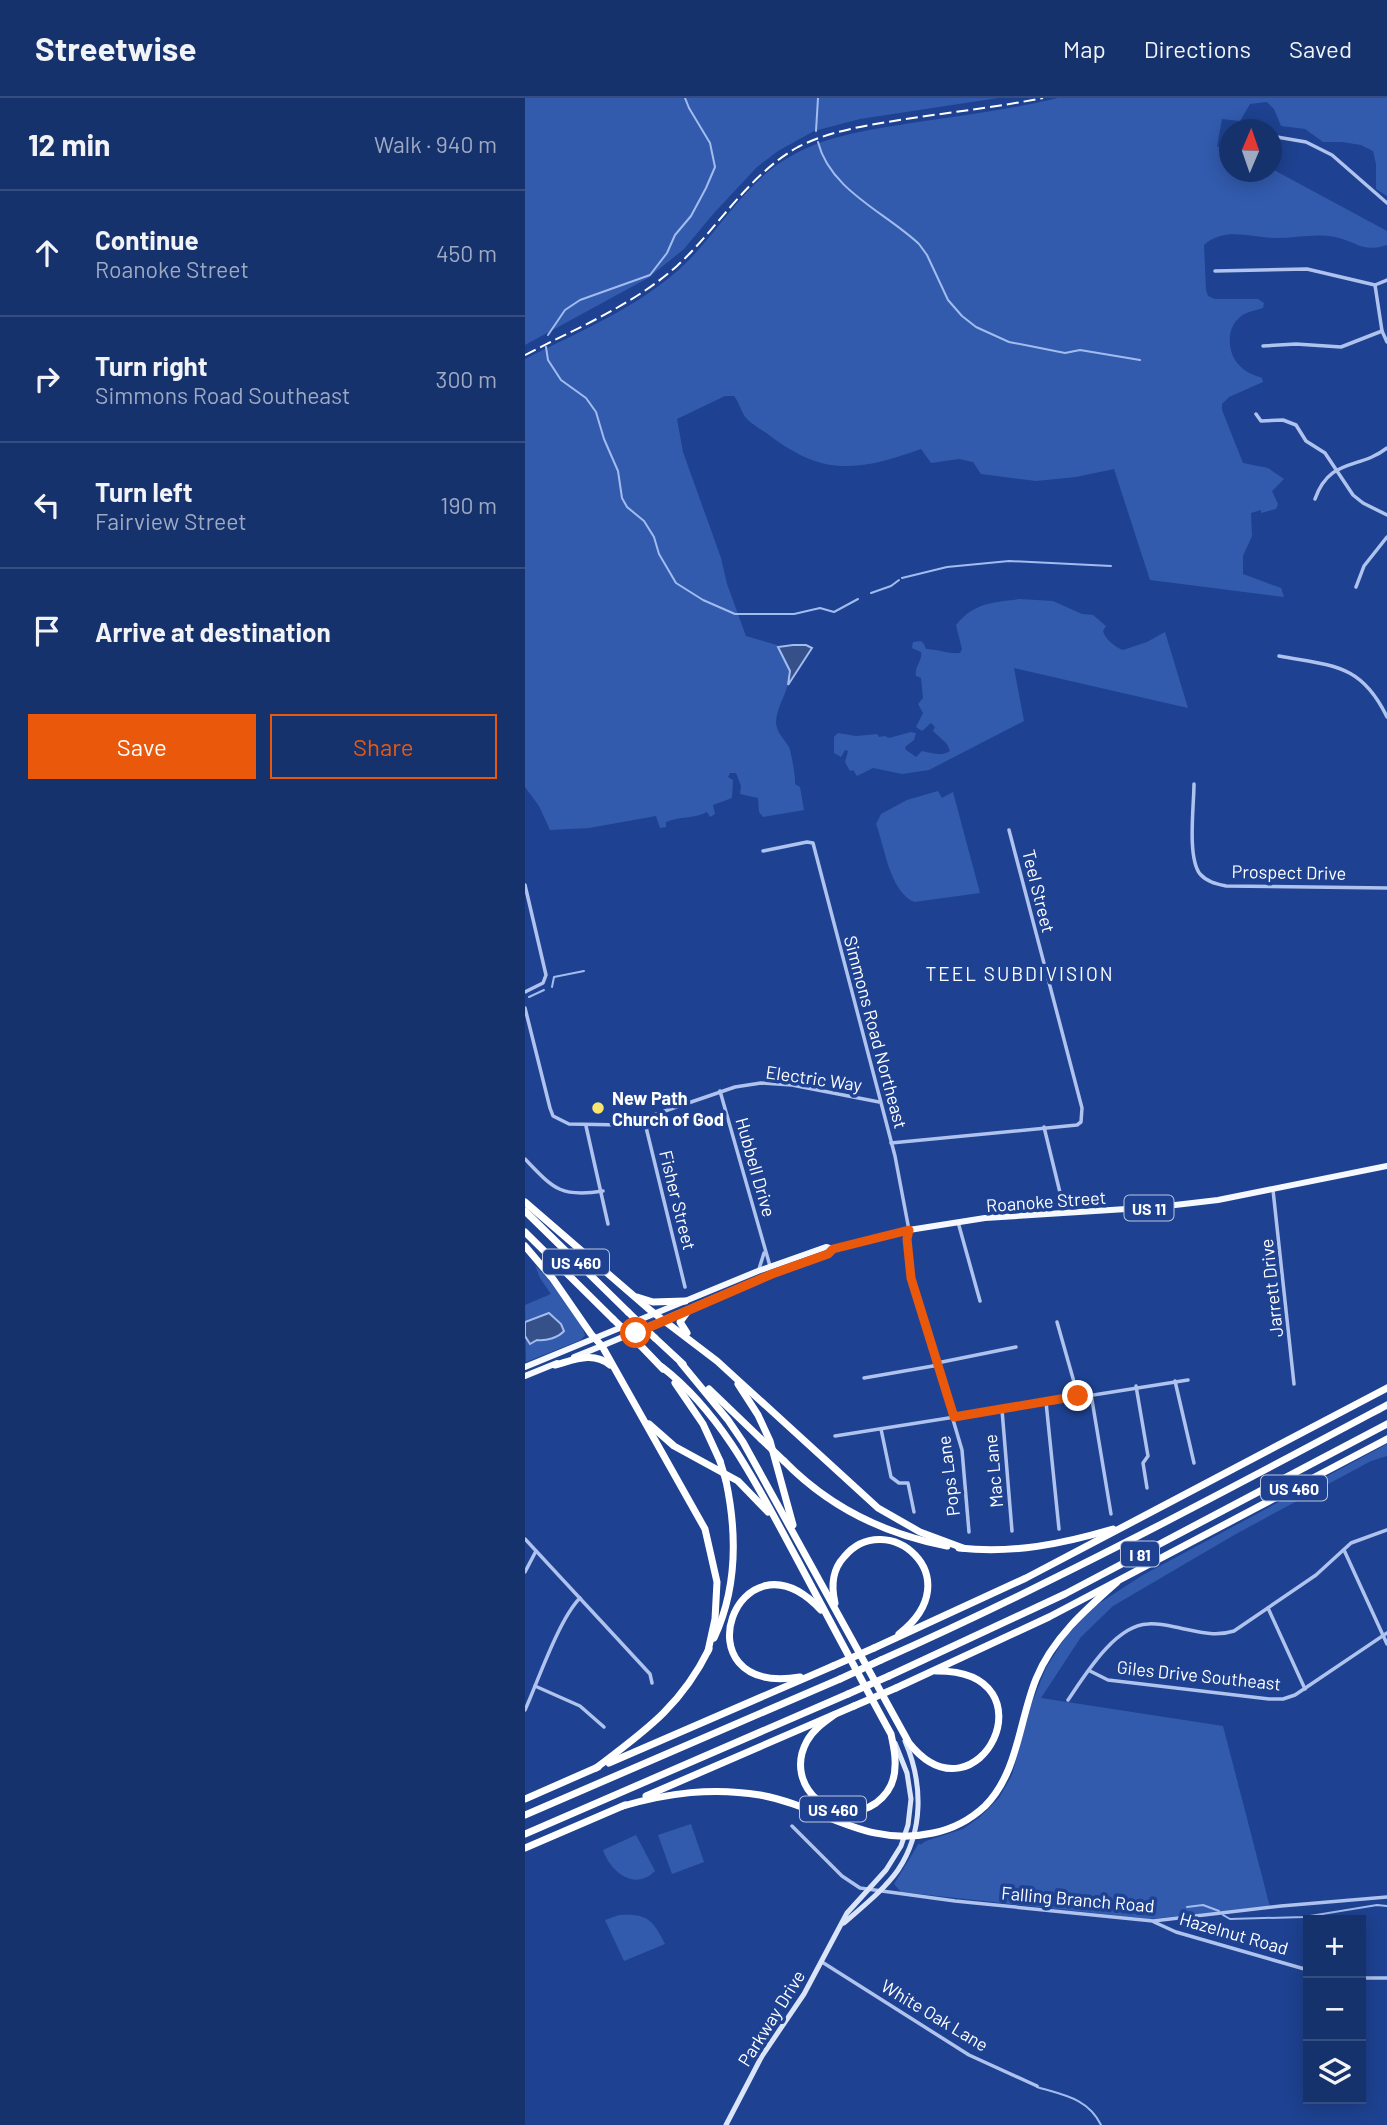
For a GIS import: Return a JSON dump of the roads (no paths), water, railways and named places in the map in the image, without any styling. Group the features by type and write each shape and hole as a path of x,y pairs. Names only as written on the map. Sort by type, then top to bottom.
{"highway":[{"path":"525,1202 655,1314 694,1342 878,1508 913,1528 963,1548"},
{"name":"US 460","path":"525,1211 819,1493 861,1518 910,1537 963,1548 1034,1548 1130,1524 1387,1388"},
{"name":"US 460","path":"525,1232 676,1378 715,1421 743,1461 828,1617 891,1734 895,1770 885,1795 875,1804 861,1810 837,1811 820,1803 809,1792 802,1777 800,1763 810,1736 834,1715 854,1706 896,1688 936,1671 1117,1582 1387,1439"},
{"path":"525,1246 602,1346 696,1511 711,1547 717,1582 717,1599 708,1651"},
{"path":"631,1294 653,1301 685,1301"},
{"path":"688,1311 681,1324 694,1342"},
{"path":"555,1365 596,1357 613,1367"},
{"name":"US 460","path":"681,1363 743,1442 899,1729"},
{"path":"596,1769 657,1722 681,1693 708,1651 718,1629 732,1567 733,1522 720,1461 694,1408 662,1367"},
{"path":"732,1375 751,1402 767,1434 777,1462 789,1514 804,1551"},
{"name":"I 81","path":"525,1815 996,1609 1387,1405"},
{"path":"639,1413 674,1446 738,1481 777,1523"},
{"name":"I 81","path":"525,1834 889,1676 1065,1594 1387,1424"},
{"path":"525,1799 996,1593 1130,1524"},
{"path":"838,1614 833,1583 836,1569 845,1555 855,1547 871,1541 901,1544 921,1563 927,1578 927,1594 916,1620 890,1641"},
{"path":"623,1806 677,1793 734,1791 780,1800 865,1832 909,1837 939,1832 964,1822 995,1795 1008,1772 1037,1677 1052,1651 1078,1617 1117,1582"},
{"path":"811,1675 777,1680 751,1673 738,1661 731,1647 731,1619 747,1594 775,1585 803,1593 828,1617"},
{"path":"899,1729 921,1756 942,1767 953,1768 969,1764 982,1756 992,1745 999,1721 992,1695 972,1677 952,1671 936,1671"},
{"path":"525,1848 834,1715"}],"main road":[{"name":"Roanoke Street","path":"525,1367 770,1266 826,1247 833,1249 909,1230 958,1222 1172,1206 1273,1190 1387,1166"},
{"name":"Roanoke Street","path":"525,1376 665,1321 772,1274 828,1254 833,1249"},
{"path":"772,1274 777,1267 805,1254"},
{"path":"733,1291 740,1284 766,1273 770,1266"}],"street":[{"path":"1282,138 1306,142 1332,155 1387,203"},
{"path":"1215,271 1307,270 1375,285 1387,280"},
{"path":"1375,285 1382,331 1387,342"},
{"path":"1263,346 1296,344 1341,347 1382,331"},
{"path":"1256,414 1261,421 1283,420 1296,425 1306,441 1325,453 1345,486 1363,503 1387,514"},
{"path":"1315,499 1322,482 1336,470 1370,458 1387,448"},
{"path":"1356,587 1364,566 1387,537"},
{"path":"1279,656 1344,668 1360,678 1387,718"},
{"name":"Prospect Drive","path":"1194,784 1194,861 1200,874 1211,882 1226,886 1387,888"},
{"name":"Teel Street","path":"1009,830 1082,1108 1081,1122 1077,1125 1044,1127"},
{"name":"Simmons Road Northeast","path":"763,851 813,843 891,1143 909,1230 907,1239 911,1278 937,1363"},
{"path":"525,885 546,975 543,983 525,992"},
{"name":"Electric Way","path":"525,1008 553,1116 569,1124 617,1126 747,1084 778,1083 879,1102"},
{"name":"Hubbell Drive","path":"720,1091 770,1266"},
{"name":"Fisher Street","path":"644,1119 685,1287"},
{"path":"586,1126 603,1191 608,1224"},
{"path":"891,1143 1044,1127 1065,1213"},
{"path":"525,1159 559,1190 581,1195 603,1191"},
{"name":"Jarrett Drive","path":"1273,1190 1294,1384"},
{"path":"958,1222 981,1301"},
{"path":"758,1271 764,1251"},
{"path":"1057,1322 1078,1396"},
{"path":"864,1378 1016,1347"},
{"name":"Pops Lane","path":"937,1363 962,1450 969,1532"},
{"path":"835,1436 1136,1386 1188,1380"},
{"path":"1175,1381 1194,1463"},
{"path":"1136,1386 1148,1457 1143,1463 1147,1488"},
{"path":"1091,1394 1111,1514"},
{"path":"1046,1402 1059,1530"},
{"name":"Mac Lane","path":"1002,1410 1012,1531"},
{"path":"881,1429 891,1476 899,1483 908,1483 914,1512"},
{"path":"1068,1700 1123,1632 1146,1624 1223,1634 1234,1631 1316,1575 1344,1550 1363,1538 1387,1530"},
{"path":"525,1539 650,1674 652,1684"},
{"path":"1344,1550 1385,1634 1387,1644"},
{"path":"525,1572 536,1551"},
{"path":"525,1710 572,1606 580,1598"},
{"path":"1268,1608 1304,1689"},
{"name":"Giles Drive Southeast","path":"1090,1671 1108,1681 1269,1699 1290,1697 1385,1634"},
{"path":"535,1686 580,1706 604,1727"},
{"name":"Parkway Drive","path":"840,1927 897,1871 918,1811 918,1782 914,1763 899,1729"},
{"name":"Parkway Drive","path":"726,2125 762,2056 822,1962 850,1908 886,1870 909,1837 909,1784 902,1757 891,1734"},
{"name":"Falling Branch Road","path":"792,1826 842,1876 860,1888 1034,1910 1153,1922 1281,1906 1387,1897"},
{"name":"Hazelnut Road","path":"1153,1922 1176,1932 1303,1969"},
{"name":"White Oak Lane","path":"822,1962 969,2054 1037,2086"},
{"path":"1366,1979 1387,1978"}],"waterway":[{"path":"548,335 565,310 580,300 650,275 667,253 675,235 691,216 715,167 710,143 685,98"},
{"path":"816,131 818,98"},
{"path":"818,142 824,159 846,187 919,244 948,300 976,327 1009,342 1065,353 1080,350 1140,360"},
{"path":"546,347 548,360 561,380 586,398 596,412 618,471 622,498 627,507 644,521 676,583 703,600 735,614 794,614 820,608 834,612 858,599"},
{"path":"902,578 947,567 1009,561 1111,566"},
{"path":"871,593 899,580"},
{"path":"552,987 554,977 584,971"},
{"path":"529,997 544,990"},
{"path":"1187,1907 1203,1905 1219,1911"},
{"path":"1223,1915 1230,1919 1304,1917 1377,1905 1387,1906"},
{"path":"1037,2087 1082,2103 1101,2125"}],"railway":[{"path":"525,355 604,315 660,280 692,251 764,172 798,147 824,136 865,126 1043,98"}],"place":[{"name":"New Path Church of God","path":"598,1108"}],"district":[{"name":"TEEL SUBDIVISION","path":"1020,973"}]}
